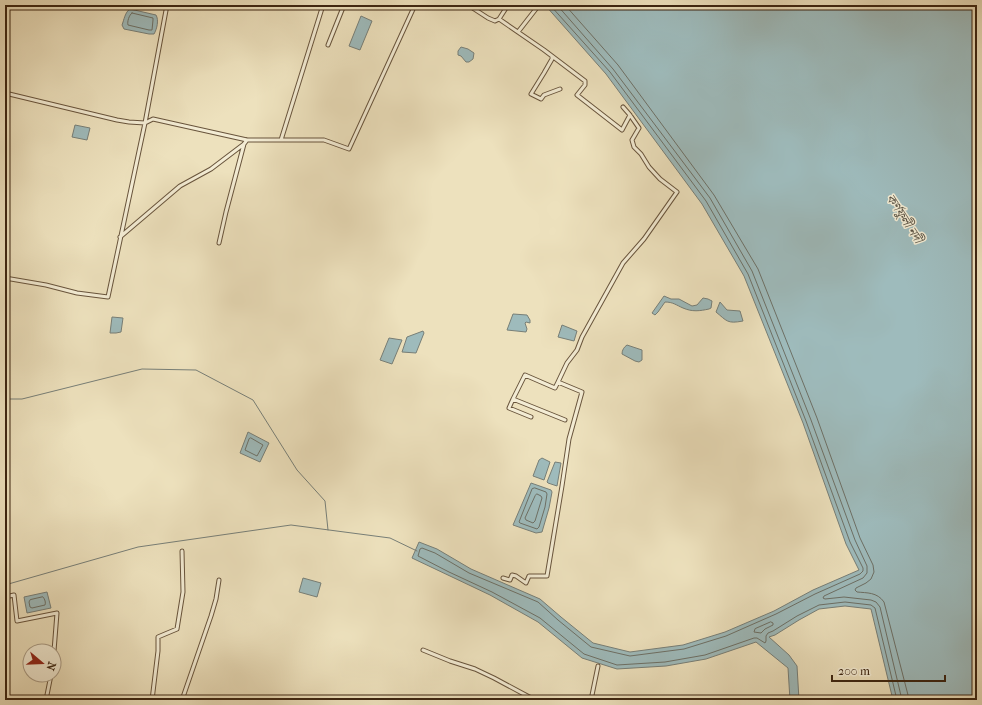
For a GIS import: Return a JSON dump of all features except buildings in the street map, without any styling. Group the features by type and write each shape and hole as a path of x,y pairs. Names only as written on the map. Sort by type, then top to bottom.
{"street":[{"path":"5,9 8,5"},
{"path":"5,278 46,285 77,293 108,297 145,123 167,5"},
{"path":"281,140 323,5"},
{"path":"328,45 344,5"},
{"path":"5,93 129,122 145,123 153,119 247,140 324,140 349,149 416,5"},
{"path":"468,5 495,21 508,5"},
{"path":"518,32 539,5"},
{"path":"498,19 552,56 585,81 585,85 577,95 622,130 630,115"},
{"path":"552,56 552,59 531,94 541,99 544,95 560,89"},
{"path":"531,417 509,408 524,375 554,388 623,263 644,239 677,192 660,179 634,147 632,140 638,128 623,107"},
{"path":"120,237 180,186 211,169 244,144 247,140"},
{"path":"219,243 244,144"},
{"path":"503,578 510,580 512,575 526,583 529,576 546,576 569,439 582,392 558,382"},
{"path":"513,399 564,420"},
{"path":"152,700 158,651 158,637 177,630 183,592 182,551"},
{"path":"182,700 211,616 219,580"},
{"path":"5,597 14,595 17,621 57,613 55,643"},
{"path":"423,650 494,678 535,700"},
{"path":"591,700 598,666"},
{"path":"46,700 50,683"}],"water":[{"name":"কর্ণফুলী নদী","path":"545,5 977,5 977,700 893,700 871,609 845,606 819,609 769,637 789,655 797,666 799,700 790,700 788,668 756,642 706,659 666,666 617,669 582,658 538,622 490,595 412,558 419,542 437,549 471,569 540,599 593,643 630,652 683,645 725,632 774,611 813,590 859,570 846,544 803,423 744,276 702,204 606,74"},
{"path":"130,9 156,15 157,24 154,34 124,29 122,25 128,10"},
{"path":"361,16 372,21 360,50 349,46"},
{"path":"461,47 474,53 473,59 469,62 466,62 461,56 458,55 458,51"},
{"path":"75,125 90,128 87,140 72,137"},
{"path":"664,296 671,299 679,299 692,306 697,305 703,298 708,299 712,301 711,308 693,311 665,302 655,315 652,313"},
{"path":"720,302 727,310 740,311 743,321 730,322 723,318 716,312"},
{"path":"513,314 527,315 530,323 525,323 527,329 526,332 507,330"},
{"path":"112,317 123,318 121,332 110,333"},
{"path":"562,325 577,331 574,341 558,337"},
{"path":"423,331 424,333 416,353 402,352 407,337"},
{"path":"389,338 402,340 392,364 380,360"},
{"path":"627,345 642,350 642,360 639,362 635,361 622,354 623,349"},
{"path":"248,432 269,443 260,462 240,453"},
{"path":"542,458 550,462 544,480 533,476 539,460"},
{"path":"555,462 561,463 557,486 547,482"},
{"path":"531,483 551,490 552,492 542,532 536,533 513,525"},
{"path":"303,578 321,583 317,597 299,592"},
{"path":"47,592 51,608 27,613 24,597"}],"waterway":[{"path":"5,399 22,399 142,369 196,370 253,400 297,470 325,501 328,530"},
{"path":"5,585 138,547 291,525 390,538 417,551"}]}
